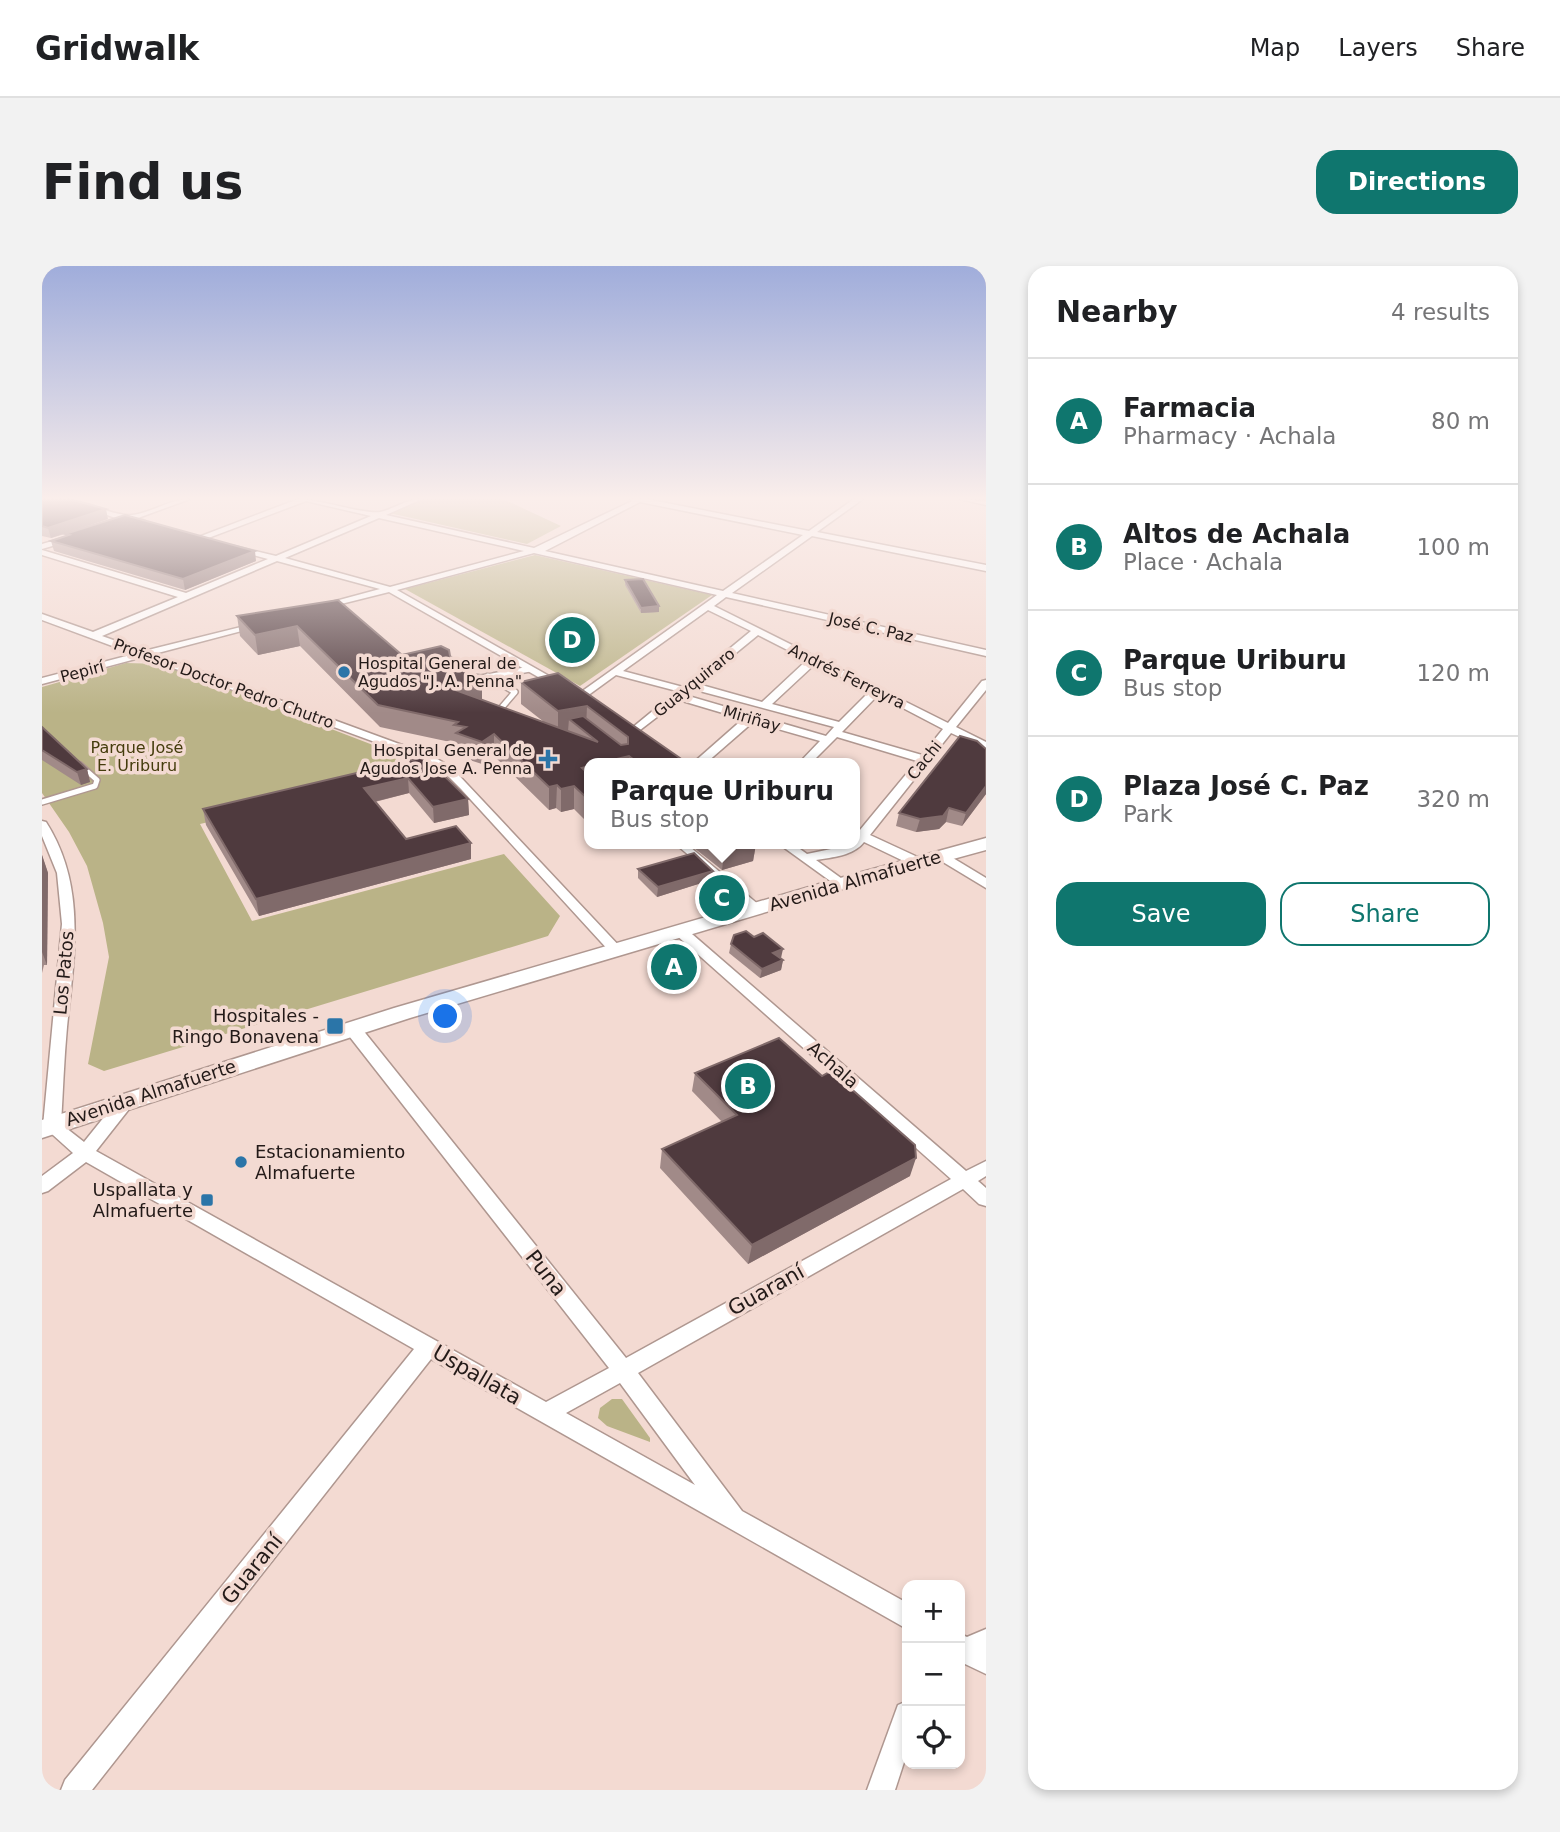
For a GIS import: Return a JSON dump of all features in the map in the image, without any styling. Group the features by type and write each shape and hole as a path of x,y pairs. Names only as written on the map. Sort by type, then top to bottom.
{"main road":[{"name":"Avenida Almafuerte","path":"47,1127 352,1028 757,908 986,844"}],"street":[{"path":"106,570 185,596"},
{"path":"93,636 249,570"},
{"path":"318,570 389,589 590,704"},
{"path":"307,611 461,570"},
{"name":"José C. Paz","path":"618,570 986,653"},
{"path":"579,697 758,570"},
{"name":"Andrés Ferreyra","path":"708,606 986,746"},
{"name":"Profesor Doctor Pedro Chutro","path":"42,617 374,737 428,758 447,769 616,950"},
{"name":"Pepirí","path":"42,681 268,621"},
{"name":"Guayquiraro","path":"631,734 757,631"},
{"path":"765,705 813,660"},
{"name":"Miriñay","path":"616,671 682,690 765,705 835,733 924,759"},
{"name":"Cachi","path":"862,836 986,683"},
{"name":"Miriñay","path":"682,690 751,718 835,733"},
{"path":"810,758 876,691"},
{"path":"705,758 751,718"},
{"path":"621,726 642,741"},
{"name":"Los Patos","path":"42,825 50,837 63,870 69,914 68,970 47,1127"},
{"path":"862,836 919,863"},
{"path":"792,849 840,884"},
{"name":"Cachi","path":"805,858 847,849"},
{"path":"943,856 986,884"},
{"name":"Achala","path":"680,931 986,1199"},
{"name":"Puna","path":"352,1028 623,1370 735,1521"},
{"path":"42,1185 85,1153 127,1100"},
{"name":"Uspallata","path":"47,1127 85,1153 902,1614"},
{"name":"Guaraní","path":"545,1413 986,1168"},
{"name":"Guaraní","path":"75,1790 428,1347"},
{"path":"881,1790 902,1729"}],"lane":[{"path":"334,604 345,611"},
{"path":"488,676 525,666"},
{"path":"466,683 460,675 474,678 525,666"},
{"path":"488,676 515,692 498,711 494,722"},
{"path":"490,704 498,711"},
{"path":"42,802 97,784 97,780 70,755"},
{"path":"687,849 757,908"}],"green space":[{"path":"477,570 602,570 712,595 580,686 405,589"},
{"name":"Parque José E. Uriburu","path":"126,663 162,664 412,760 429,771 200,824 252,921 504,854 560,916 548,936 104,1071 88,1064 109,957 103,923 87,866 69,832 42,793 42,687"},
{"path":"612,1399 622,1399 650,1438 650,1442 607,1426 598,1418 600,1408"}],"building":[{"path":"152,570 206,570 183,579"},
{"path":"643,579 659,606 641,608 625,580"},
{"path":"338,600 402,655 441,646 449,650 450,656 482,683 455,690 598,742 569,719 583,716 621,745 628,744 628,737 587,706 558,711 521,682 558,673 680,758 584,758 584,795 574,786 561,789 557,785 549,787 494,734 482,742 456,733 466,727 454,725 458,722 378,705 297,626 255,635 237,616"},
{"path":"42,727 87,769 77,772 42,750"},
{"path":"960,736 977,741 986,749 986,786 966,813 949,808 943,816 920,819 899,813"},
{"path":"425,757 468,799 433,807 408,778 364,788 406,839 456,826 471,843 256,899 203,809"},
{"path":"694,853 713,871 658,887 638,869"},
{"path":"746,931 754,937 763,933 783,949 773,953 783,960 762,969 731,944 734,935"},
{"path":"779,1038 822,1076 831,1071 915,1145 916,1158 752,1245 662,1149 737,1115 695,1073"}],"place":[{"name":"Plaza José C. Paz","path":"572,640"},
{"name":"Hospital General de Agudos \"J. A. Penna\"","path":"344,672"},
{"name":"Hospital General de Agudos Jose A. Penna","path":"548,759"},
{"name":"Parque Uriburu","path":"722,898"},
{"name":"Farmacia","path":"674,967"},
{"name":"Hospitales - Ringo Bonavena","path":"335,1026"},
{"name":"Altos de Achala","path":"748,1086"},
{"name":"Estacionamiento Almafuerte","path":"241,1162"},
{"name":"Uspallata y Almafuerte","path":"207,1200"}]}
